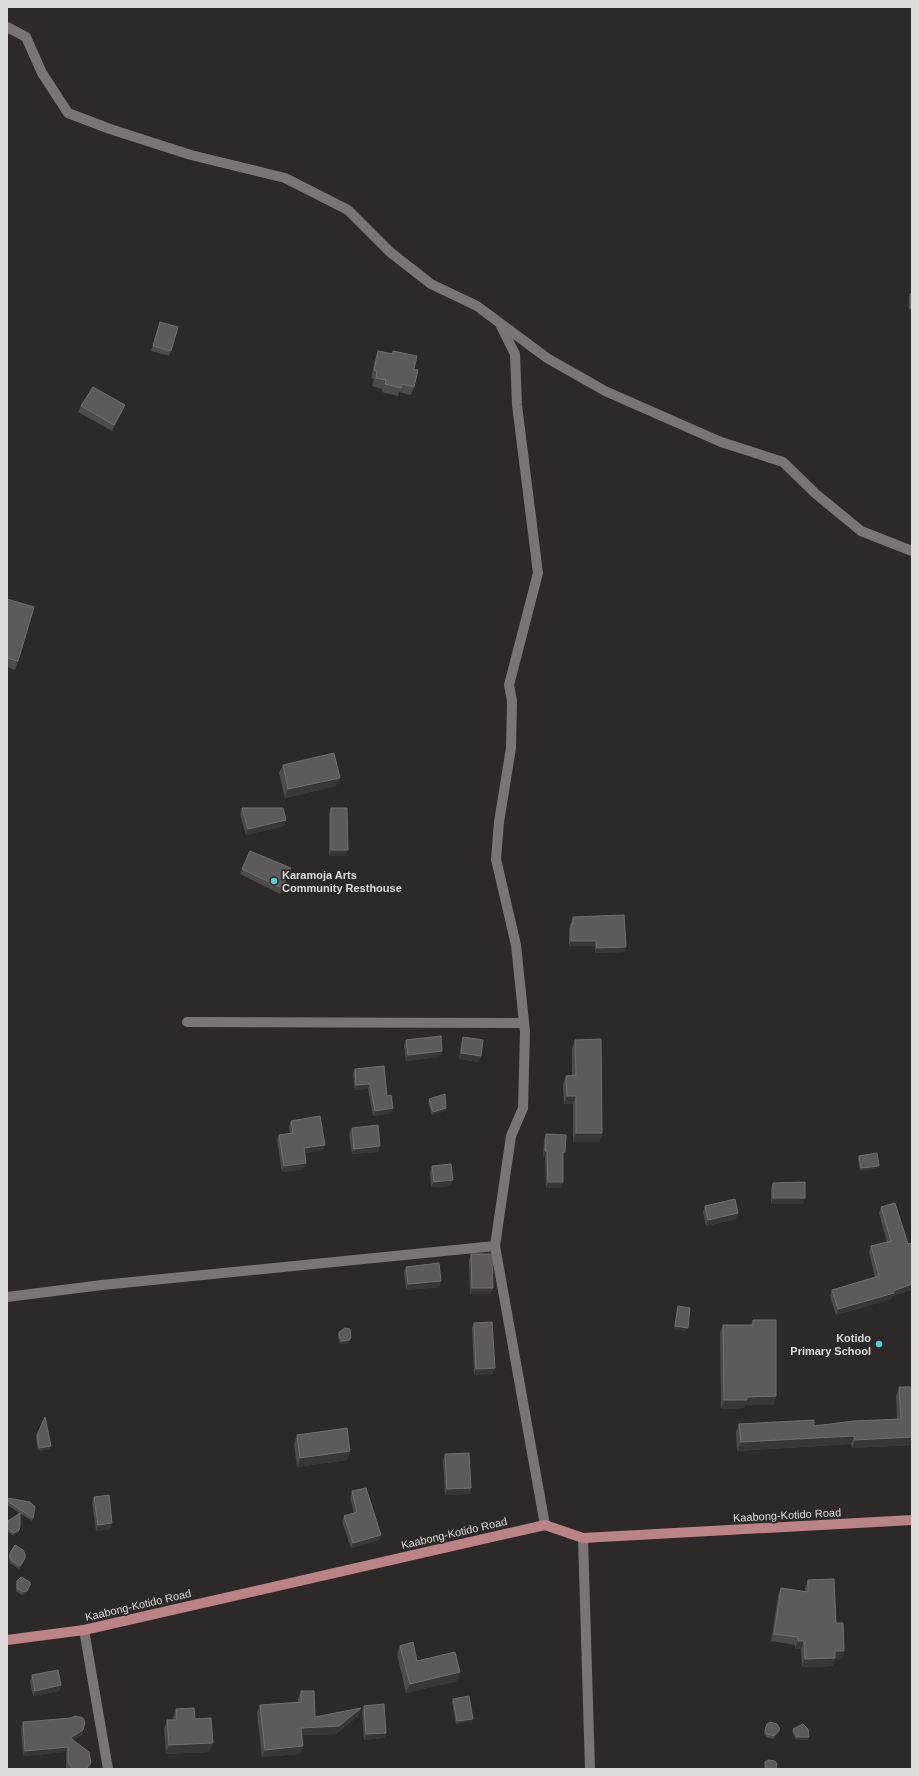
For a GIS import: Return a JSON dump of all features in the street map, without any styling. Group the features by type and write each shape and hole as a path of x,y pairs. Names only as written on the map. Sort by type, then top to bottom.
{"main road":[{"name":"Kaabong-Kotido Road","path":"7,1640 84,1630 545,1525 583,1538 912,1520"}],"street":[{"path":"7,27 26,38 42,73 68,113 110,129 191,155 285,178 348,210 390,252 431,284 477,306 547,358 605,391 721,442 783,462 816,494 861,531 912,551"},
{"path":"500,324 515,354 517,405 538,573 509,685 512,701 510,748 499,822 496,859 516,945 524,1023 523,1108 511,1136 495,1246 545,1525"},
{"path":"187,1022 524,1023"},
{"path":"7,1297 102,1285 495,1246"},
{"path":"583,1538 590,1769"},
{"path":"84,1630 108,1769"}],"building":[{"path":"910,294 912,294 912,308 910,308"},
{"path":"160,322 178,327 171,351 153,346"},
{"path":"378,351 393,354 393,351 417,356 414,369 418,370 414,387 402,384 401,388 385,384 386,380 376,378 377,371 374,370"},
{"path":"93,387 125,405 114,425 81,406"},
{"path":"7,599 34,607 18,661 7,658"},
{"path":"334,753 340,778 288,789 283,765"},
{"path":"242,808 283,808 286,820 248,829"},
{"path":"331,808 347,808 348,850 331,850"},
{"path":"250,851 291,868 282,888 242,869"},
{"path":"624,915 626,947 597,948 596,941 571,941 571,924 573,924 573,917"},
{"path":"441,1036 442,1051 408,1055 406,1040"},
{"path":"463,1037 483,1040 481,1056 461,1053"},
{"path":"601,1039 602,1133 576,1133 576,1096 567,1096 566,1076 576,1075 575,1040"},
{"path":"384,1066 387,1096 391,1095 393,1108 375,1111 370,1084 356,1085 355,1069"},
{"path":"445,1094 446,1108 433,1112 429,1099"},
{"path":"320,1116 325,1145 304,1148 306,1163 284,1166 279,1135 293,1133 291,1121"},
{"path":"378,1125 380,1146 354,1149 352,1128"},
{"path":"546,1134 566,1135 565,1152 563,1152 563,1182 548,1182 547,1151 545,1151"},
{"path":"877,1153 879,1166 861,1168 859,1156"},
{"path":"451,1164 453,1180 434,1182 432,1166"},
{"path":"805,1182 805,1198 773,1198 773,1183"},
{"path":"735,1199 738,1213 708,1220 705,1206"},
{"path":"895,1203 908,1244 912,1243 912,1284 893,1291 894,1293 838,1309 832,1290 879,1276 871,1246 891,1241 881,1207"},
{"path":"471,1254 492,1254 493,1288 472,1288"},
{"path":"439,1263 441,1281 408,1284 406,1267"},
{"path":"678,1306 690,1308 688,1328 675,1326"},
{"path":"753,1320 776,1320 776,1396 747,1397 747,1400 724,1400 723,1325 753,1325"},
{"path":"492,1322 495,1368 476,1369 474,1323"},
{"path":"345,1328 350,1329 351,1338 349,1340 342,1341 339,1332"},
{"path":"899,1387 912,1387 912,1437 855,1440 854,1436 741,1442 739,1424 814,1420 814,1426 854,1421 901,1419"},
{"path":"45,1417 51,1446 39,1448 37,1435"},
{"path":"347,1428 350,1451 300,1458 297,1435"},
{"path":"469,1453 471,1488 447,1489 445,1454"},
{"path":"366,1488 381,1535 353,1543 344,1516 357,1512 352,1491"},
{"path":"109,1495 112,1523 98,1525 94,1497"},
{"path":"7,1498 30,1502 35,1507 33,1518 7,1501"},
{"path":"20,1513 19,1530 14,1533 7,1528 8,1521"},
{"path":"15,1545 23,1550 25,1554 25,1558 20,1566 12,1561 10,1557 10,1553"},
{"path":"21,1577 30,1582 27,1591 23,1592 17,1588 17,1581"},
{"path":"834,1579 836,1623 843,1623 844,1651 835,1651 835,1658 805,1659 804,1641 798,1641 798,1637 774,1634 781,1588 808,1592 808,1580"},
{"path":"413,1642 417,1661 455,1652 460,1672 410,1684 400,1646"},
{"path":"58,1670 61,1685 35,1691 32,1675"},
{"path":"301,1691 314,1691 315,1717 361,1708 339,1726 301,1728 303,1746 265,1750 260,1705 301,1702"},
{"path":"469,1696 473,1719 457,1721 453,1699"},
{"path":"384,1704 386,1733 366,1734 364,1706"},
{"path":"194,1708 195,1719 211,1718 213,1743 169,1745 167,1720 177,1720 176,1709"},
{"path":"75,1716 83,1718 85,1722 83,1730 70,1738 89,1752 91,1763 86,1769 73,1769 68,1762 68,1747 25,1751 23,1722 71,1718"},
{"path":"770,1722 777,1724 780,1729 774,1736 767,1734 765,1730 767,1724"},
{"path":"803,1724 808,1729 809,1737 797,1737 793,1729"},
{"path":"768,1760 775,1761 777,1764 776,1769 765,1769 765,1762"}],"place":[{"name":"Karamoja Arts Community Resthouse","path":"274,881"},
{"name":"Kotido Primary School","path":"879,1344"}]}
